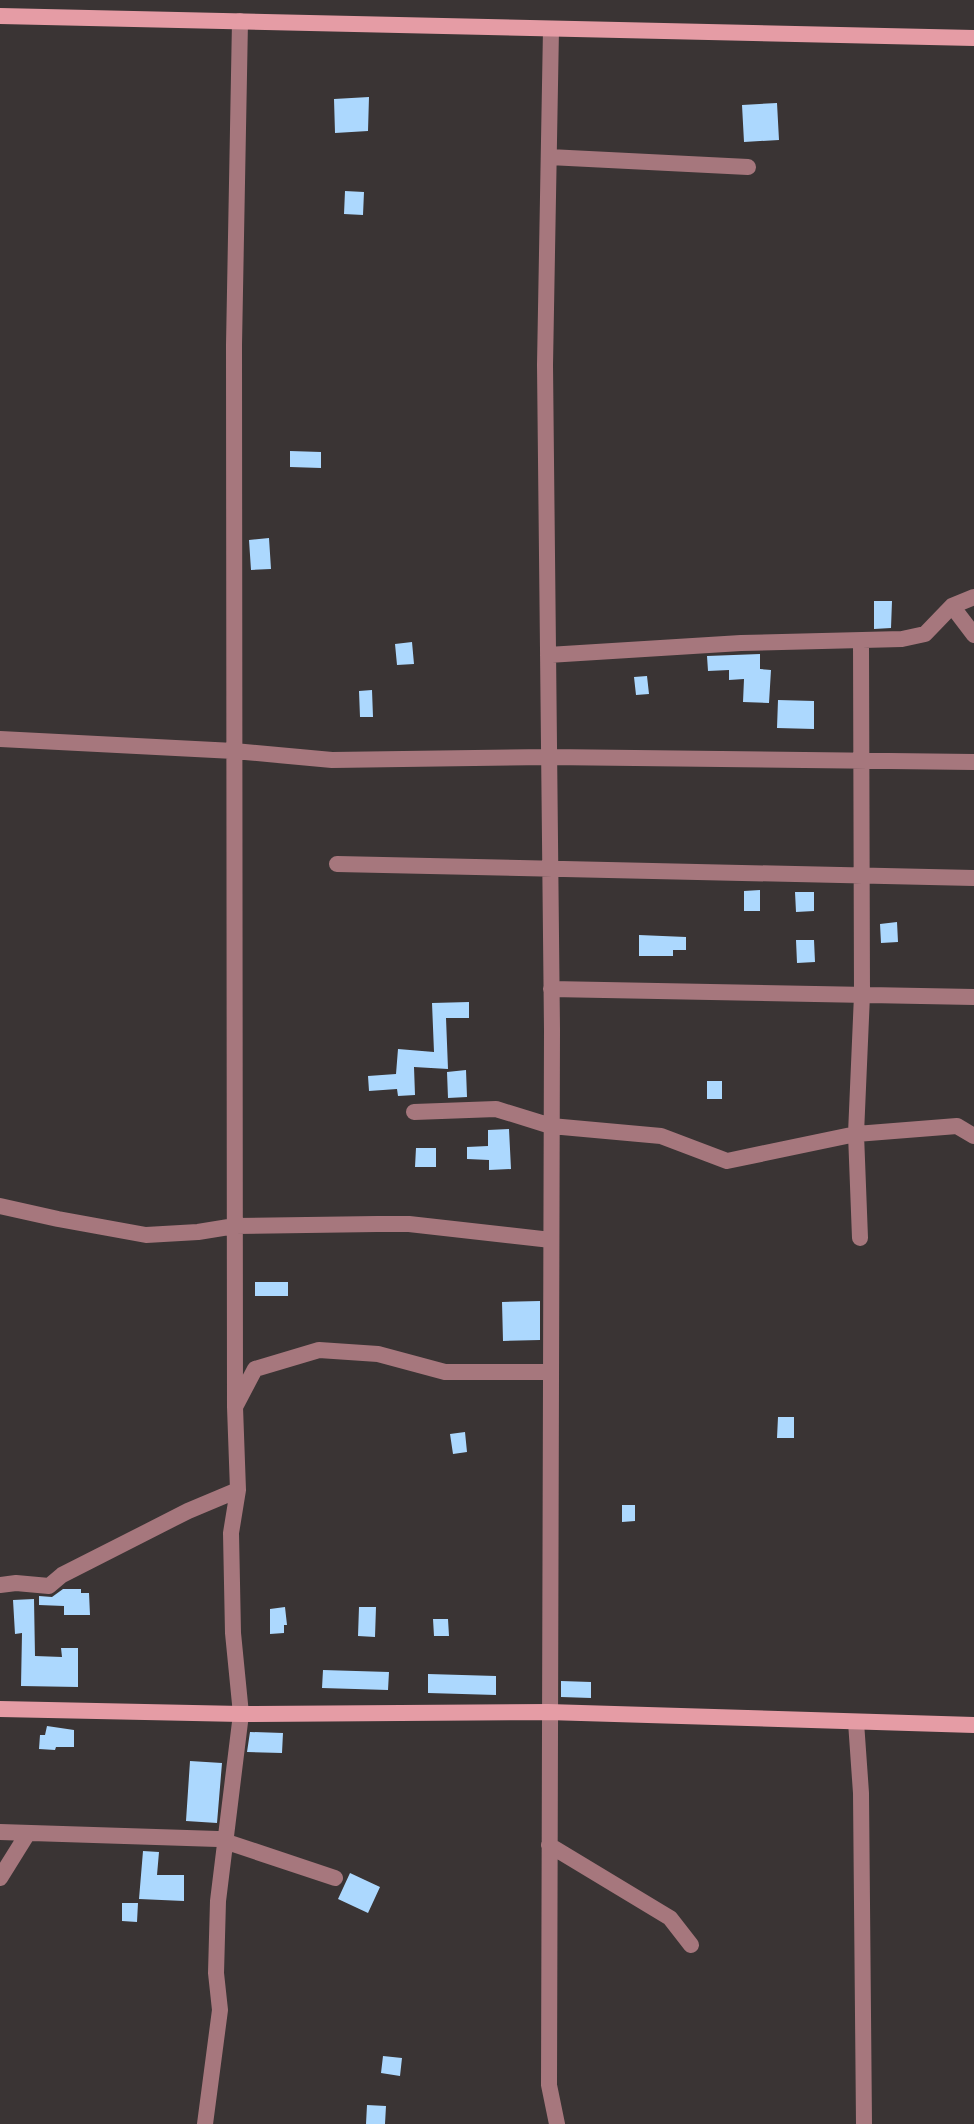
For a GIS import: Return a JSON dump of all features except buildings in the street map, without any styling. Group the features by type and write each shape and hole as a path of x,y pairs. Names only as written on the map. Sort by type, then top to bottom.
{"street":[{"path":"0,16 974,38"},
{"path":"205,2124 220,2010 216,1973 218,1901 241,1714 233,1633 231,1533 238,1490 235,1407 234,345 240,21"},
{"path":"551,29 545,365 551,989 549,2085 557,2124"},
{"path":"549,157 748,167"},
{"path":"548,655 726,644 902,639 925,634 952,606 974,597"},
{"path":"952,606 974,635"},
{"path":"860,1238 856,1134 862,995 861,641"},
{"path":"0,739 234,751 332,760 549,757 974,762"},
{"path":"337,864 974,878"},
{"path":"551,989 974,997"},
{"path":"414,1112 496,1109 551,1126 661,1136 727,1161 856,1134 957,1126 974,1136"},
{"path":"0,1206 146,1235 235,1226 409,1224 551,1240"},
{"path":"235,1407 255,1369 319,1350 378,1354 445,1372 550,1372"},
{"path":"0,1585 49,1586 62,1575 188,1511 238,1490"},
{"path":"0,1709 241,1714 548,1712 974,1725"},
{"path":"856,1722 861,1793 864,2124"},
{"path":"0,1832 224,1840 335,1878"},
{"path":"0,1878 28,1833"},
{"path":"549,1845 670,1918 691,1945"}]}
